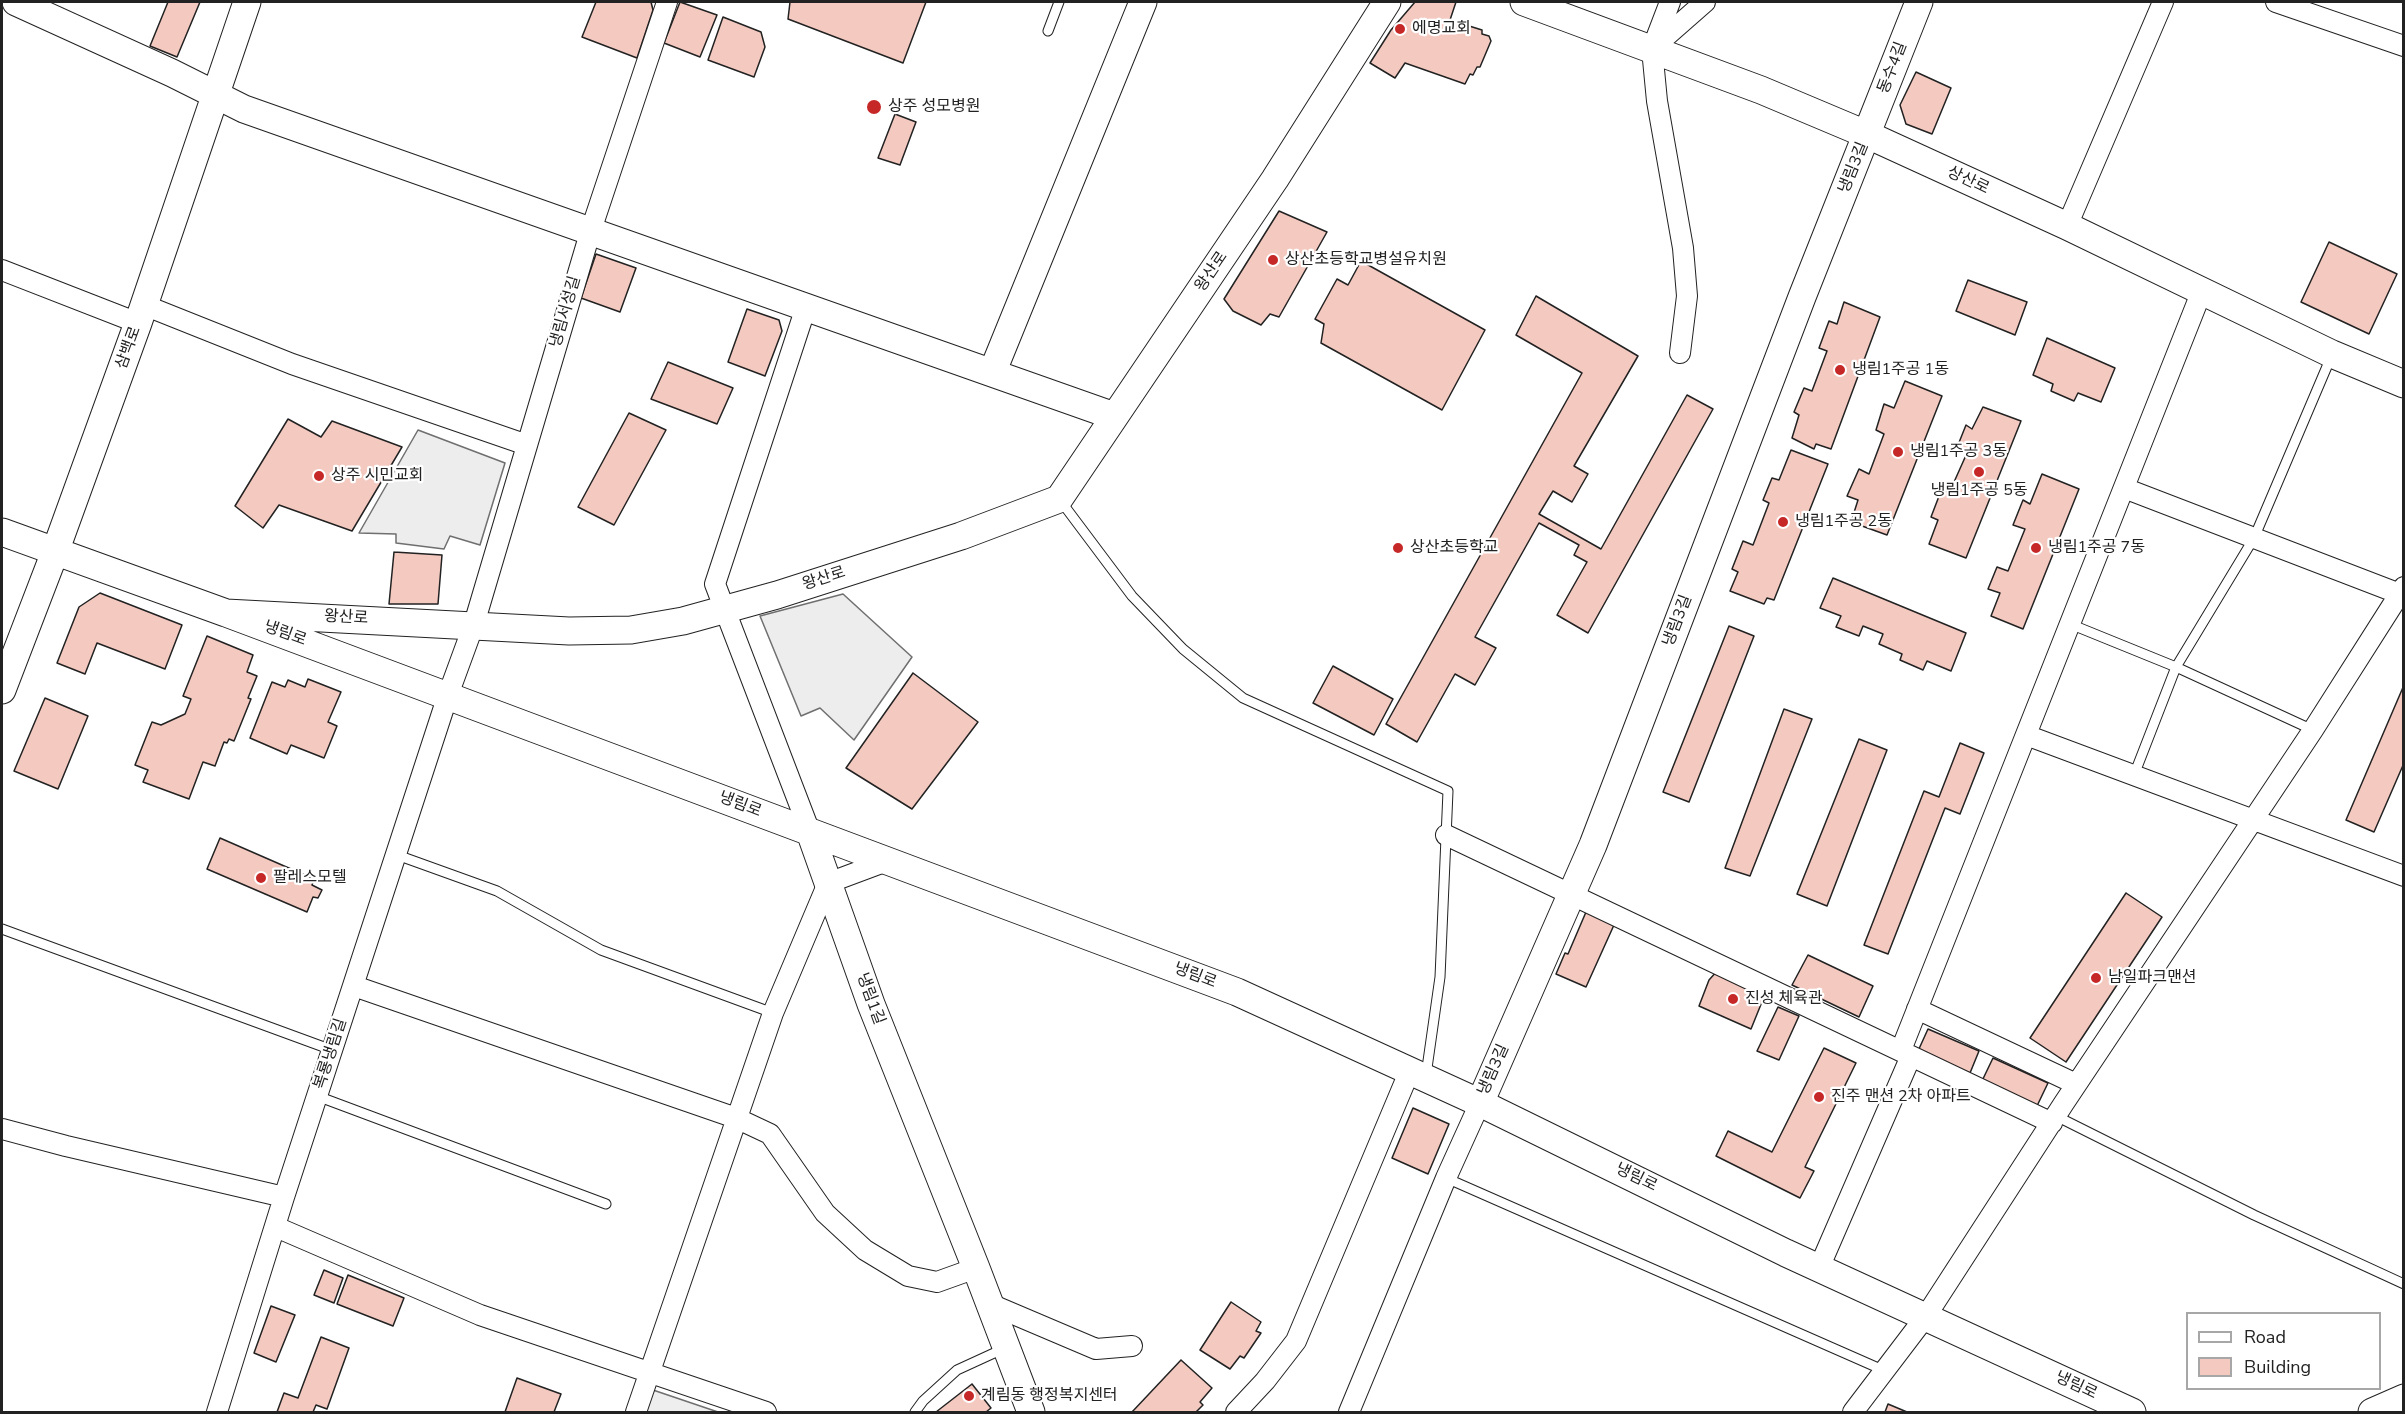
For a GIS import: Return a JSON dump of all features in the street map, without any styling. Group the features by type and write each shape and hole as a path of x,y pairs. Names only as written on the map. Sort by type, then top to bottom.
{"street":[{"path":"16,2 172,73 244,109 1114,416"},
{"name":"삼백로","path":"2,690 55,552 141,314 247,2"},
{"name":"냉림서성길","path":"448,695 474,624 590,233 667,2"},
{"path":"992,373 1143,2"},
{"name":"왕산로","path":"2,532 226,613 474,624 569,631 631,630 683,621 777,595 961,536 1059,499 1275,179 1387,2"},
{"name":"상산로","path":"1524,2 1557,7 1652,49 1761,90 1868,135 2067,226 2332,354 2403,384"},
{"path":"1670,2 1652,49 1657,101 1683,248 1687,296 1680,353"},
{"path":"1652,49 1705,2"},
{"name":"동수4길","path":"1868,135 1919,2"},
{"path":"2067,226 2163,2"},
{"path":"2276,2 2403,46"},
{"name":"냉림3길","path":"1480,1102 1593,845 1802,297 1868,135"},
{"path":"2,270 292,364 527,445"},
{"path":"1819,1268 1906,1053 1917,1009 2201,292"},
{"name":"냉림1길","path":"806,307 715,584 810,832 871,1004 1031,1413"},
{"path":"1853,1413 1883,1370 1926,1316 2076,1084 2313,730 2402,591 2124,488"},
{"name":"냉림로","path":"226,613 1237,992 1480,1102 1819,1268 2132,1413"},
{"path":"287,616 306,634 344,656"},
{"name":"복룡냉림길","path":"217,1413 284,1197 448,695"},
{"path":"2026,735 2403,876"},
{"path":"1446,835 1906,1053 2054,1119"},
{"path":"636,1413 773,1013 828,883 887,861"},
{"path":"354,986 736,1118 770,1134 825,1213 865,1250 908,1276 937,1282 976,1268"},
{"path":"1917,1009 2076,1084"},
{"path":"1236,1413 1296,1341 1418,1074"},
{"path":"1349,1413 1446,1178 1480,1102"},
{"path":"2,1129 284,1197"},
{"path":"276,1227 480,1315 766,1413"},
{"path":"990,1304 1096,1349 1132,1346"},
{"path":"2372,1413 2403,1398"}],"lane":[{"path":"1048,31 1059,2"},
{"path":"2134,776 2176,667 2254,538 2312,406 2332,354"},
{"path":"1059,499 1132,596 1184,649 1243,698 1448,791 1440,977 1418,1074"},
{"path":"2070,624 2176,667 2313,730"},
{"path":"397,855 497,891 601,950 773,1013"},
{"path":"2,929 332,1050"},
{"path":"318,1096 606,1204"},
{"path":"2054,1119 2403,1284"},
{"path":"1446,1178 1883,1370"},
{"path":"915,1413 923,1401 957,1370 1007,1347"}],"shaded area":[{"path":"418,430 505,463 480,545 450,536 444,549 396,543 396,534 359,533"},
{"path":"843,594 912,657 854,740 820,708 801,716 760,616"},
{"path":"653,1390 718,1412 645,1412"}],"building":[{"path":"168,2 200,2 177,57 150,46"},
{"path":"596,2 651,2 653,10 637,58 582,37"},
{"path":"680,2 717,15 700,57 664,43"},
{"name":"상주 성모병원","path":"790,2 926,2 903,63 788,19"},
{"path":"1415,2 1456,2 1450,20 1482,30 1482,34 1489,36 1491,41 1480,67 1477,67 1473,75 1470,74 1465,84 1405,63 1395,78 1370,63 1391,30"},
{"path":"723,17 761,32 765,47 754,77 708,60"},
{"path":"1916,72 1951,88 1932,134 1906,124 1900,105"},
{"path":"895,114 916,122 900,165 878,158"},
{"path":"1279,211 1327,232 1279,317 1270,314 1261,325 1233,311 1224,299"},
{"path":"2329,242 2397,274 2369,334 2301,302"},
{"path":"596,254 636,268 620,312 581,298"},
{"path":"1361,261 1485,330 1442,410 1321,343 1324,324 1315,319 1337,279 1348,285"},
{"path":"1968,280 2027,302 2015,335 1956,311"},
{"name":"상산초등학교","path":"1536,296 1638,356 1574,466 1588,474 1572,502 1553,491 1539,514 1601,549 1687,395 1713,409 1588,633 1557,615 1587,562 1574,555 1579,545 1539,523 1475,637 1496,648 1475,685 1455,674 1417,742 1386,724 1582,373 1516,335"},
{"name":"냉림1주공 1동","path":"1844,302 1880,317 1831,449 1816,444 1814,449 1792,438 1799,415 1794,412 1804,388 1812,391 1827,351 1819,348 1829,321 1837,324"},
{"path":"747,309 779,320 782,331 765,376 728,362"},
{"path":"2047,338 2115,368 2101,402 2078,393 2074,401 2051,391 2053,384 2033,375"},
{"path":"668,362 733,388 717,424 651,399"},
{"name":"냉림1주공 3동","path":"1905,381 1942,396 1887,535 1851,522 1858,500 1847,496 1859,469 1869,474 1884,434 1876,430 1884,404 1894,408"},
{"name":"냉림1주공 5동","path":"1983,407 2021,421 1966,558 1929,544 1938,520 1931,517 1941,491 1950,491 1967,453 1956,450 1966,425 1972,429"},
{"path":"629,413 666,430 614,525 578,507"},
{"name":"상주 시민교회","path":"288,419 321,437 332,421 402,447 352,531 279,505 263,528 235,506"},
{"name":"냉림1주공 2동","path":"1791,450 1828,464 1774,600 1767,598 1764,604 1730,591 1738,572 1732,569 1743,541 1753,545 1769,503 1763,500 1772,478 1779,480"},
{"name":"냉림1주공 7동","path":"2042,474 2079,489 2023,629 1991,616 2000,593 1988,589 1997,567 2008,571 2025,529 2013,525 2023,500 2030,504"},
{"path":"394,552 442,555 438,604 389,604"},
{"path":"1833,578 1966,633 1951,671 1927,661 1923,670 1900,660 1902,654 1879,644 1883,634 1863,626 1859,636 1836,627 1841,616 1820,608"},
{"path":"100,593 182,625 165,669 97,643 85,674 57,663 79,607"},
{"path":"1729,626 1754,636 1689,802 1663,792"},
{"path":"207,636 253,655 247,672 257,676 248,698 251,699 234,741 229,739 227,743 224,742 215,766 203,762 189,799 143,782 148,770 135,765 152,722 161,725 185,714 191,699 183,696"},
{"path":"1333,666 1393,699 1374,735 1313,703"},
{"path":"913,673 978,722 912,809 846,768"},
{"path":"308,679 341,692 328,722 337,726 324,758 291,745 287,754 250,738 272,682 285,687 288,680 305,687"},
{"path":"2404,685 2404,763 2374,832 2346,820"},
{"path":"45,698 88,716 58,789 14,771"},
{"path":"1784,709 1812,719 1750,876 1725,868"},
{"path":"1859,739 1887,750 1827,906 1797,894"},
{"path":"1960,743 1984,753 1960,814 1945,808 1888,954 1864,945 1924,791 1939,797"},
{"path":"220,838 314,879 312,885 322,890 318,898 313,897 307,912 207,869"},
{"name":"남일파크맨션","path":"2126,893 2162,917 2066,1062 2030,1038"},
{"path":"1586,912 1614,925 1586,987 1556,974 1565,953 1568,954"},
{"path":"1808,955 1873,986 1859,1017 1792,985"},
{"name":"진성 체육관","path":"1718,970 1766,992 1751,1029 1699,1006 1709,980"},
{"path":"1778,1007 1799,1016 1779,1060 1757,1051"},
{"path":"1928,1029 1979,1051 1970,1073 1918,1051"},
{"name":"진주 맨션 2차 아파트","path":"1824,1048 1856,1063 1805,1167 1814,1171 1800,1198 1716,1156 1728,1131 1772,1152"},
{"path":"1993,1058 2048,1083 2036,1108 1981,1083"},
{"path":"1413,1108 1449,1124 1428,1174 1392,1158"},
{"path":"324,1270 343,1278 334,1303 314,1295"},
{"path":"348,1275 404,1298 393,1326 337,1304"},
{"path":"1231,1302 1261,1322 1256,1331 1261,1333 1244,1358 1240,1356 1230,1369 1200,1350"},
{"path":"271,1306 295,1315 276,1362 254,1353"},
{"path":"321,1337 349,1348 327,1409 316,1405 313,1412 277,1412 284,1393 298,1398"},
{"path":"1181,1360 1212,1388 1200,1402 1203,1405 1196,1412 1132,1412"},
{"path":"517,1378 561,1394 554,1412 505,1412"},
{"name":"계림동 행정복지센터","path":"972,1384 991,1408 986,1412 936,1412"},
{"path":"1888,1404 1907,1412 1885,1412"}],"place":[{"name":"에명교회","path":"1400,29"},
{"name":"상주 성모병원","path":"874,107"},
{"name":"상산초등학교병설유치원","path":"1273,260"},
{"name":"냉림1주공 1동","path":"1840,370"},
{"name":"냉림1주공 3동","path":"1898,452"},
{"name":"냉림1주공 5동","path":"1979,472"},
{"name":"상주 시민교회","path":"319,476"},
{"name":"냉림1주공 2동","path":"1783,522"},
{"name":"상산초등학교","path":"1398,548"},
{"name":"냉림1주공 7동","path":"2036,548"},
{"name":"팔레스모텔","path":"261,878"},
{"name":"남일파크맨션","path":"2096,978"},
{"name":"진성 체육관","path":"1733,999"},
{"name":"진주 맨션 2차 아파트","path":"1819,1097"},
{"name":"계림동 행정복지센터","path":"969,1396"}]}
